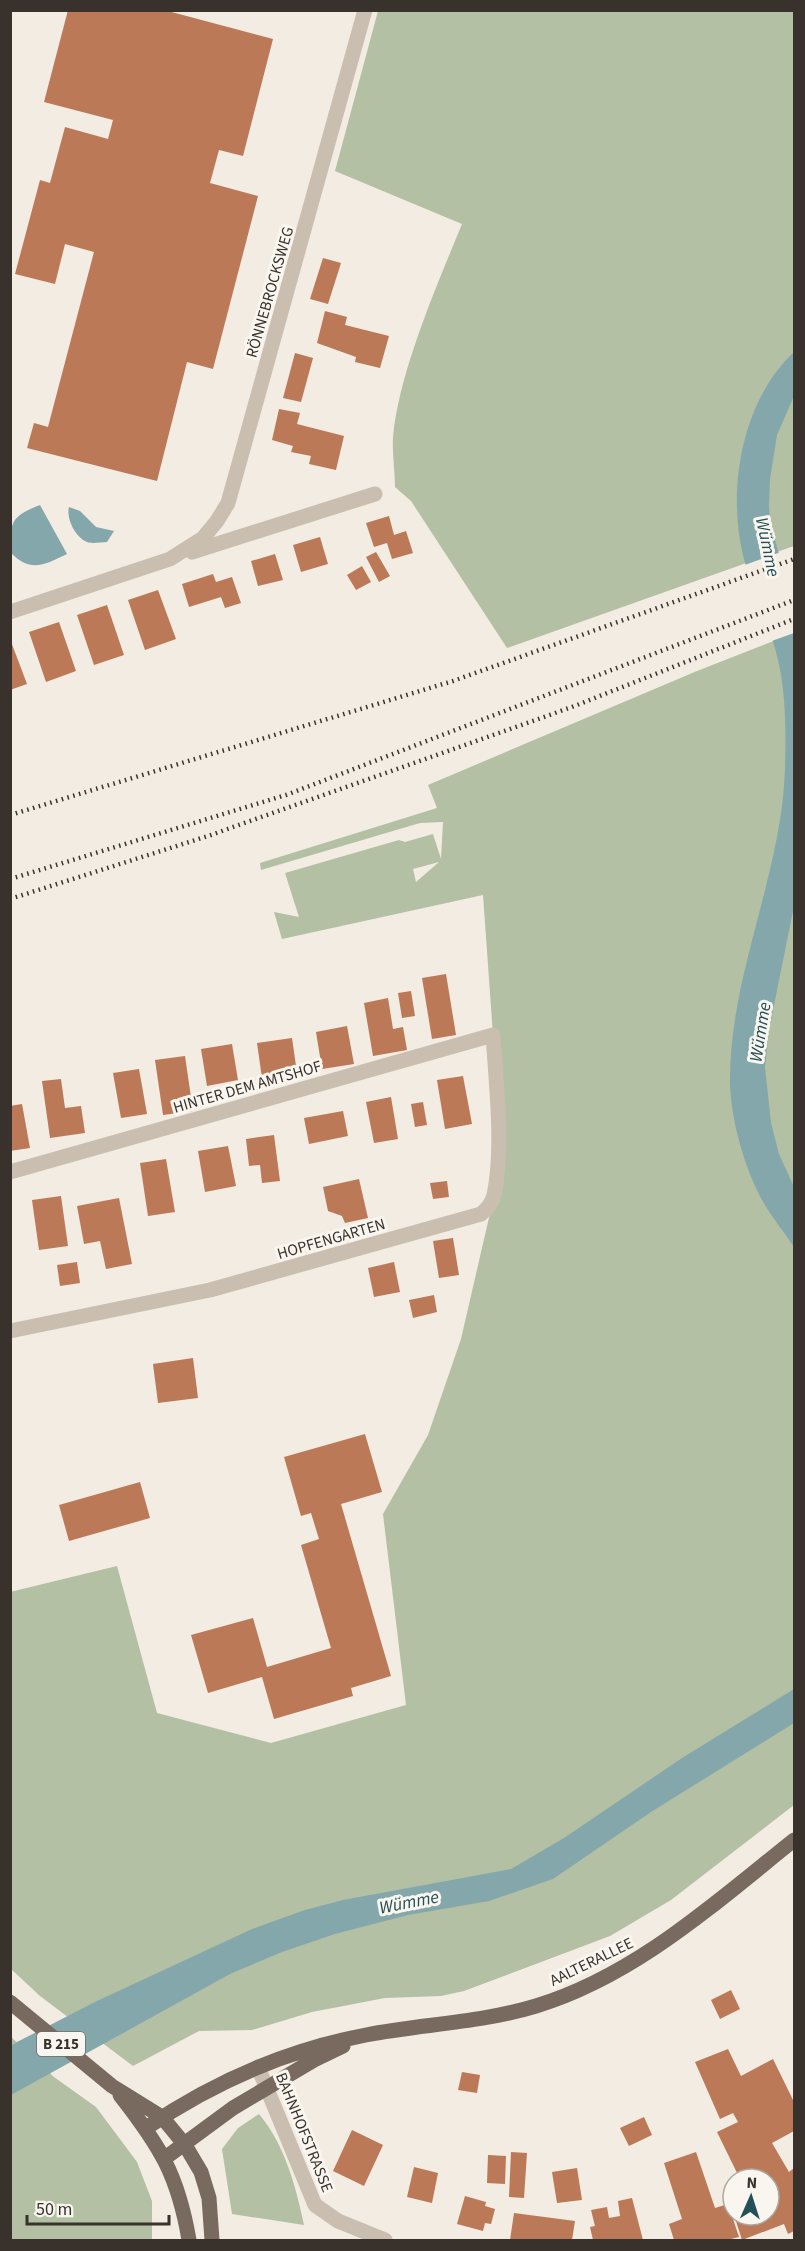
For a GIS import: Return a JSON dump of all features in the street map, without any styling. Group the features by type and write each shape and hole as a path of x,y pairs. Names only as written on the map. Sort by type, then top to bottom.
{"main road":[{"name":"AALTERALLEE","path":"146,2128 162,2117 258,2067 309,2047 368,2034 491,2017 537,2006 573,1992 638,1959 676,1933 795,1840"},
{"name":"B 215","path":"10,2002 112,2086 162,2117 185,2145 201,2172 209,2198 212,2241"},
{"name":"AALTERALLEE","path":"165,2158 233,2108 314,2060 368,2034"},
{"name":"B 215","path":"112,2086 146,2128 165,2158 183,2204 189,2241"}],"street":[{"name":"RÖNNEBROCKSWEG","path":"170,559 203,538 217,521 228,502 365,10"},
{"name":"RÖNNEBROCKSWEG","path":"10,612 375,494"},
{"name":"HINTER DEM AMTSHOF","path":"10,1172 493,1035"},
{"name":"HOPFENGARTEN","path":"10,1331 210,1290 481,1214 490,1207 495,1184 498,1127 493,1035"},
{"name":"BAHNHOFSTRASSE","path":"258,2067 269,2088 315,2205 338,2221 385,2241"}],"green space":[{"path":"378,11 794,11 794,546 507,648 411,501 395,487 393,437 403,385 420,329 462,224 335,171"},
{"path":"794,633 794,1805 671,1900 610,1936 464,1991 441,1996 385,1998 312,2012 252,2030 199,2031 133,2066 40,1996 11,1969 10,1592 117,1566 157,1713 271,1743 406,1705 383,1514 428,1435 461,1339 494,1196 493,1035 483,895 282,939 274,912 299,917 285,873 399,840 405,842 433,834 441,859 443,822 420,823 261,870 260,863 437,808 428,785 697,671","holes":["439,862 416,882 413,869"]},
{"path":"10,2036 54,2077 96,2107 137,2162 152,2201 152,2240 11,2240"},
{"path":"259,2114 283,2153 304,2225 232,2214 222,2149 238,2128"}],"water":[{"name":"Wümme","path":"794,352 794,396 777,435 770,479 769,505 770,523 794,605 794,906 769,1030 765,1067 771,1123 779,1154 794,1187 794,1247 764,1204 751,1176 735,1123 730,1083 732,1043 738,1003 775,847 782,808 785,768 785,714 781,673 775,648 746,566 737,510 738,481 742,452 750,423 761,397 776,373"},
{"path":"40,505 67,554 44,564 31,565 11,553 12,527 17,517"},
{"path":"69,507 80,511 96,527 114,531 107,542 89,543 83,540 75,532 70,522"},
{"name":"Wümme","path":"794,1689 794,1723 651,1812 553,1879 489,1901 408,1915 335,1934 282,1952 230,1974 11,2095 11,2046 17,2042 97,2001 252,1929 305,1910 343,1900 511,1869 564,1838 682,1758"}],"pier":[{"path":"781,552 794,595 794,633 769,642 742,566"}],"building":[{"path":"68,10 164,10 273,39 243,156 219,150 210,183 258,196 213,369 187,362 157,481 27,448 34,423 48,427 94,252 65,244 55,284 15,274 40,180 50,183 65,127 108,139 113,120 44,102"},
{"path":"323,258 341,263 328,304 310,299"},
{"path":"325,311 347,317 345,325 389,336 380,368 355,362 356,357 317,343"},
{"path":"295,353 313,358 301,402 283,398"},
{"path":"279,409 300,413 297,424 344,436 336,470 309,464 311,456 291,452 293,446 272,440"},
{"path":"389,516 394,535 406,531 413,553 392,559 387,543 374,547 366,523"},
{"path":"320,537 328,564 301,572 293,545"},
{"path":"376,552 390,576 379,582 366,557"},
{"path":"275,554 283,580 258,586 251,561"},
{"path":"362,566 371,582 356,590 347,575"},
{"path":"213,574 216,582 232,577 241,603 225,608 221,597 189,607 182,584"},
{"path":"158,590 176,639 145,650 128,600"},
{"path":"107,605 124,655 94,665 77,615"},
{"path":"59,622 76,671 46,682 29,632"},
{"path":"10,639 27,684 10,690"},
{"path":"446,974 456,1035 432,1039 422,978"},
{"path":"411,991 415,1016 402,1018 398,993"},
{"path":"388,998 393,1029 403,1027 407,1050 373,1056 364,1003"},
{"path":"347,1026 354,1064 322,1069 316,1032"},
{"path":"292,1038 298,1080 263,1085 257,1043"},
{"path":"232,1044 238,1080 207,1086 201,1049"},
{"path":"185,1056 193,1111 163,1115 155,1060"},
{"path":"139,1069 147,1114 121,1118 113,1073"},
{"path":"463,1076 472,1124 445,1129 437,1080"},
{"path":"61,1079 65,1108 81,1106 85,1133 50,1138 42,1081"},
{"path":"391,1097 398,1139 374,1143 366,1102"},
{"path":"423,1102 427,1125 415,1127 411,1104"},
{"path":"22,1104 30,1148 10,1151 10,1106"},
{"path":"343,1111 348,1136 309,1144 304,1118"},
{"path":"274,1135 280,1181 262,1183 260,1165 249,1166 246,1139"},
{"path":"228,1146 236,1186 205,1192 198,1151"},
{"path":"166,1159 175,1212 148,1216 140,1163"},
{"path":"359,1179 368,1218 345,1223 342,1216 328,1211 323,1187"},
{"path":"447,1181 449,1197 433,1199 430,1183"},
{"path":"61,1196 68,1246 39,1250 32,1200"},
{"path":"119,1198 132,1264 106,1269 100,1241 84,1244 77,1206"},
{"path":"453,1238 459,1275 439,1278 433,1241"},
{"path":"77,1262 80,1283 60,1286 57,1265"},
{"path":"394,1262 400,1292 374,1297 368,1268"},
{"path":"434,1295 437,1312 413,1318 409,1300"},
{"path":"193,1358 198,1398 158,1403 153,1364"},
{"path":"365,1434 382,1492 341,1504 391,1676 351,1688 353,1696 274,1719 262,1677 208,1693 191,1635 253,1618 267,1667 331,1648 301,1545 319,1539 311,1513 301,1516 284,1457"},
{"path":"140,1482 150,1518 69,1541 59,1505"},
{"path":"731,1990 740,2009 720,2019 711,2000"},
{"path":"728,2049 741,2076 773,2059 794,2102 794,2131 772,2143 789,2172 794,2168 794,2231 788,2234 784,2224 781,2225 781,2167 734,2167 717,2132 738,2122 733,2113 720,2119 695,2062"},
{"path":"462,2072 480,2075 477,2093 458,2090"},
{"path":"644,2117 652,2135 629,2146 620,2128"},
{"path":"352,2130 383,2145 364,2186 333,2171"},
{"path":"511,2152 527,2153 524,2198 509,2197"},
{"path":"696,2152 715,2208 721,2206 721,2227 736,2227 739,2237 727,2240 674,2240 669,2224 682,2219 664,2163"},
{"path":"488,2155 506,2156 505,2184 487,2183"},
{"path":"414,2167 438,2173 432,2203 407,2197"},
{"path":"577,2168 582,2200 557,2203 552,2172"},
{"path":"465,2196 486,2202 485,2206 495,2209 491,2224 485,2223 483,2231 457,2224"},
{"path":"632,2198 643,2240 593,2240 590,2227 595,2226 591,2210 607,2207 609,2218 620,2216 618,2201"},
{"path":"514,2213 575,2221 572,2240 510,2240"},
{"path":"738,2227 776,2227 742,2240"}],"railway":[{"path":"10,815 453,681 794,559"},
{"path":"10,879 286,795 794,600"},
{"path":"10,899 208,836 572,707 794,619"}]}
